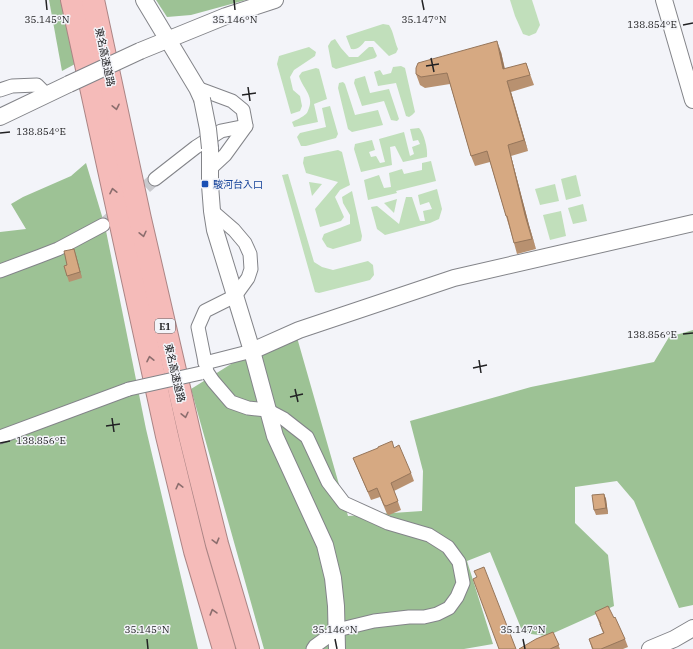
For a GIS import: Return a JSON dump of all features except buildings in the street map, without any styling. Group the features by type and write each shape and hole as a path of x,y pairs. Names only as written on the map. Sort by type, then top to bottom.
{"highway":[{"name":"東名高速道路","path":"72,0 167,436 195,551 224,649"},
{"name":"東名高速道路","path":"93,0 140,219 191,440 217,544 248,649"}],"street":[{"path":"144,0 169,39 200,93 208,129 211,168 210,185 215,230 252,351 275,436 325,545 333,578 336,606 337,649"},
{"path":"0,117 140,51 226,16 275,0"},
{"path":"664,0 693,100"},
{"path":"0,90 12,86 37,85 46,94"},
{"path":"200,93 232,101 243,110 246,126 225,155 211,168"},
{"path":"155,179 196,147 221,131 246,126"},
{"path":"212,211 234,230 246,243 250,254 251,269 248,278 235,296 205,311 198,327 204,369 231,402 248,408 267,410 284,419 307,437 328,482 344,503 388,523 429,535 448,547 459,562 463,583 457,597 449,608 424,618 374,621 337,630 312,649"},
{"path":"0,437 129,389 204,369 252,351 299,330 454,278 693,223"},
{"path":"0,271 46,254 104,225"},
{"path":"650,649 674,639 693,628"}],"green space":[{"path":"49,0 61,0 75,64 62,71"},
{"path":"156,0 246,0 191,15 167,17"},
{"path":"510,0 532,0 540,25 536,33 529,36 523,34"},
{"path":"383,24 389,25 391,28 398,49 396,53 389,56 374,41 365,41 361,46 351,49 346,36"},
{"path":"335,39 349,57 358,57 369,47 373,47 377,56 375,58 336,69 332,67 328,46 331,41"},
{"path":"309,47 316,52 315,56 294,70 290,77 293,90 300,96 302,106 300,111 291,114 277,64 279,56"},
{"path":"401,66 405,68 415,112 409,117 406,116 396,83 378,86 374,72 380,70 383,75 391,73 393,67"},
{"path":"316,68 319,69 327,99 314,104 318,122 294,127 292,122 306,114 310,104 309,96 299,76 302,72"},
{"path":"365,76 370,93 389,89 399,119 397,121 391,120 384,101 362,106 354,83 355,79"},
{"path":"343,82 355,115 378,110 383,125 352,132 348,129 338,88 339,83"},
{"path":"330,106 338,134 336,138 301,146 297,137 300,133 326,127 322,108"},
{"path":"419,128 425,141 427,157 403,162 395,146 390,147 392,165 361,172 354,149 355,144 372,140 375,150 369,152 371,157 376,156 380,163 385,162 379,139 404,132 410,156 414,154 412,147 420,144 418,140 413,141 410,129"},
{"path":"338,150 342,152 350,185 340,190 335,197 344,217 341,221 320,227 315,209 338,182 306,173 303,163 304,157"},
{"path":"431,161 436,181 368,200 364,180 379,175 384,188 391,187 389,173 402,169 404,174 422,170 422,163"},
{"path":"86,163 105,226 146,429 198,649 0,649 0,232 26,229 11,204 23,197 71,176"},
{"path":"288,174 314,262 322,267 333,270 368,261 373,265 374,275 370,280 319,293 315,292 282,175"},
{"path":"576,175 581,196 566,200 561,179"},
{"path":"309,182 322,184 312,196"},
{"path":"555,184 559,201 540,205 535,189"},
{"path":"437,189 442,209 439,219 430,223 385,235 377,229 371,207 377,206 399,224 406,197 412,197 420,221 425,221 423,211 432,209 429,202 420,205 418,195"},
{"path":"352,191 362,236 361,241 333,249 327,247 322,239 324,234 350,224 350,215 343,203 342,197"},
{"path":"397,199 394,213 384,203"},
{"path":"583,204 587,221 573,224 568,208"},
{"path":"561,211 566,236 550,240 543,215"},
{"path":"693,330 693,605 679,608 634,501 617,481 575,487 575,523 608,555 614,606 547,636 523,633 490,552 467,561 493,644 464,649 264,649 191,389 252,351 296,334 348,516 422,511 423,471 410,421 531,387 654,362 669,337"}],"tunnel":[{"path":"103,225 155,179"}],"place":[{"name":"駿河台入口","path":"205,184"}]}
